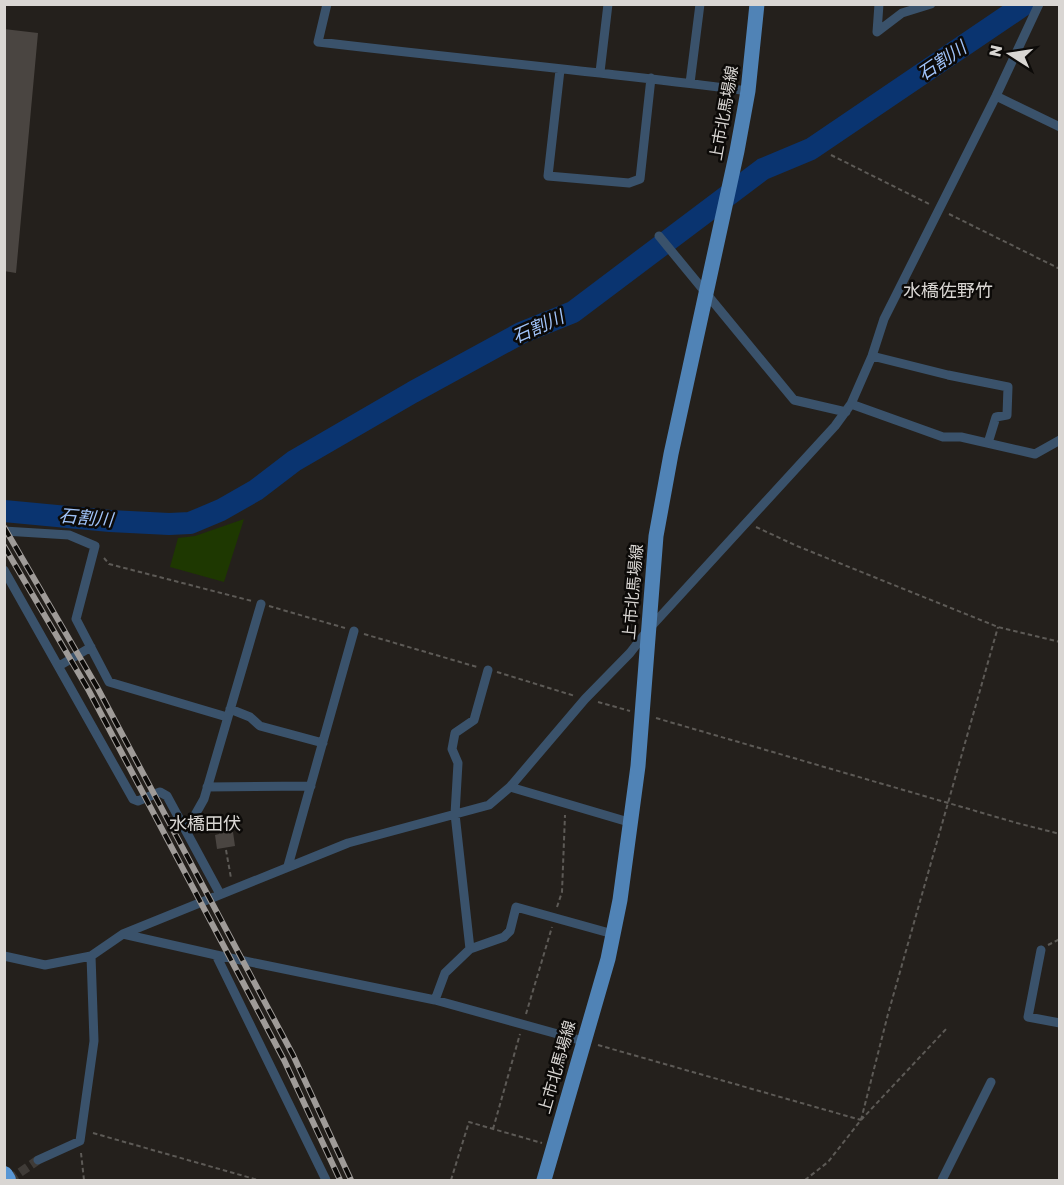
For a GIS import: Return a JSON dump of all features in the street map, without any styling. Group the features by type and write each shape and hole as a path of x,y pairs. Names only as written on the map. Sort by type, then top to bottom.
{"highway":[{"path":"4,1175 7,1180"}],"main road":[{"name":"上市北馬場線","path":"544,1180 613,934 620,900 632,822 656,536 737,151 748,91 757,4"}],"street":[{"path":"327,4 318,42 560,70 600,72 748,91"},
{"path":"600,72 608,4"},
{"path":"690,83 700,4"},
{"path":"879,4 877,32 902,13 931,4"},
{"path":"4,956 45,965 91,956 123,934 288,866 348,843 489,805 510,787 585,699 748,523 849,408 872,356 884,319 1040,6"},
{"path":"560,70 548,176 629,183 640,179 651,78"},
{"path":"996,96 1059,127"},
{"path":"659,236 794,400 849,408 943,437 961,437 1035,454 1059,440"},
{"path":"872,356 1008,387 1007,415 996,417 988,443"},
{"path":"4,531 69,535 95,546 75,619 109,681 250,717 260,726 323,743"},
{"path":"4,570 133,799 138,801 160,792 167,796 220,894"},
{"path":"186,831 204,799 261,604"},
{"path":"288,866 354,631"},
{"path":"59,666 91,647"},
{"path":"470,949 455,814 458,763 452,749 455,733 474,720 488,670"},
{"path":"207,787 311,786"},
{"path":"510,787 632,822"},
{"path":"435,1000 445,973 470,949 504,937 510,931 516,907 613,934"},
{"path":"123,934 435,1000 583,1041"},
{"path":"1041,950 1028,1017 1059,1023"},
{"path":"216,955 326,1180"},
{"path":"38,1160 80,1141 94,1041 91,956"},
{"path":"942,1180 991,1082"}],"path":[{"path":"748,523 797,546 998,627 1059,642"},
{"path":"95,546 109,564 261,604 1059,834"},
{"path":"861,1120 888,1014 998,627"},
{"path":"493,1129 562,892 565,803"},
{"path":"226,850 234,889"},
{"path":"805,1180 828,1162 861,1120 948,1027"},
{"path":"583,1041 861,1120"},
{"path":"451,1180 469,1122 554,1146"},
{"path":"81,1130 258,1180"},
{"path":"80,1141 84,1180"}],"green space":[{"path":"244,519 224,582 170,567 178,538 195,536"}],"building":[{"path":"4,29 38,33 16,273 4,271"},
{"path":"224,823 226,833 233,832 235,846 217,849 215,835 219,834 217,824"}],"waterway":[{"name":"石割川","path":"4,511 169,524 190,523 221,510 256,490 294,461 413,392 521,333 573,312 763,169 811,149 1025,4"}],"tunnel":[{"path":"9,1180 38,1160"}],"railway":[{"path":"4,527 97,687 293,1055 351,1180"},
{"path":"4,546 89,691 284,1060 340,1180"}],"district":[{"name":"水橋佐野竹","path":"948,291"},
{"name":"水橋田伏","path":"205,824"}]}
